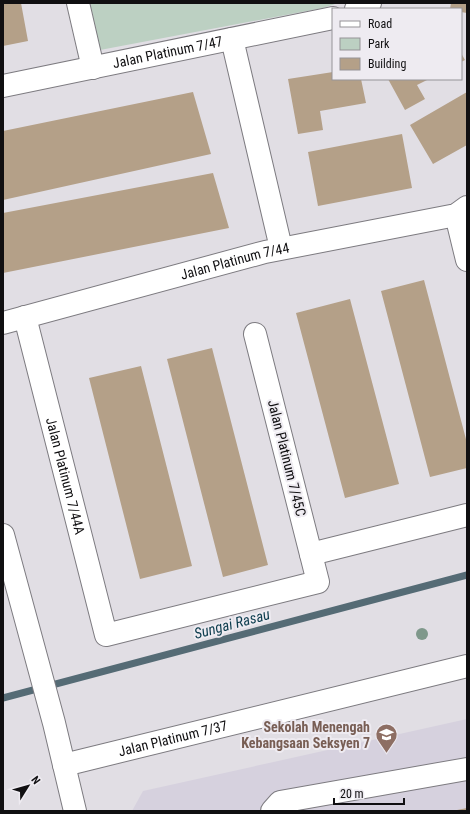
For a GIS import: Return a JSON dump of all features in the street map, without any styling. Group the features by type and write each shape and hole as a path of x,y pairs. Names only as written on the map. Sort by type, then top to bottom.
{"street":[{"path":"78,3 93,68"},
{"path":"358,8 370,3"},
{"name":"Jalan Platinum 7/47","path":"3,86 332,18"},
{"path":"232,39 282,248"},
{"path":"461,211 467,260"},
{"name":"Jalan Platinum 7/44","path":"3,323 237,259 282,248 461,211"},
{"name":"Jalan Platinum 7/44A","path":"25,317 106,635 318,582"},
{"name":"Jalan Platinum 7/45C","path":"255,334 318,582"},
{"path":"311,554 467,515"},
{"path":"6,556 54,723 76,811"},
{"name":"Jalan Platinum 7/37","path":"64,765 467,666"},
{"path":"272,811 280,802 467,769"}],"shaded area":[{"name":"Sekolah Menengah Kebangsaan Seksyen 7","path":"467,719 467,811 132,811 143,791"}],"green space":[{"path":"90,3 338,3 323,8 100,50"}],"building":[{"path":"3,3 21,3 28,41 3,46"},
{"path":"451,3 467,3 467,13 462,12 462,8 450,8"},
{"path":"462,55 465,60 462,62"},
{"path":"332,72 332,80 361,80 366,103 320,111 323,130 298,134 288,79"},
{"path":"389,80 427,80 417,85 425,99 405,110"},
{"path":"193,92 211,154 3,200 3,131"},
{"path":"467,92 467,145 433,164 410,125"},
{"path":"402,134 412,188 318,206 308,152"},
{"path":"213,173 229,228 3,273 3,213"},
{"path":"424,280 467,443 467,468 430,477 381,291"},
{"path":"350,299 399,484 345,498 296,313"},
{"path":"212,348 268,565 223,577 167,359"},
{"path":"141,366 192,566 140,579 89,378"},
{"path":"467,808 467,811 457,811 457,810"}],"waterway":[{"name":"Sungai Rasau","path":"3,698 467,575"}],"place":[{"name":"Sekolah Menengah Kebangsaan Seksyen 7","path":"386,754"}]}
